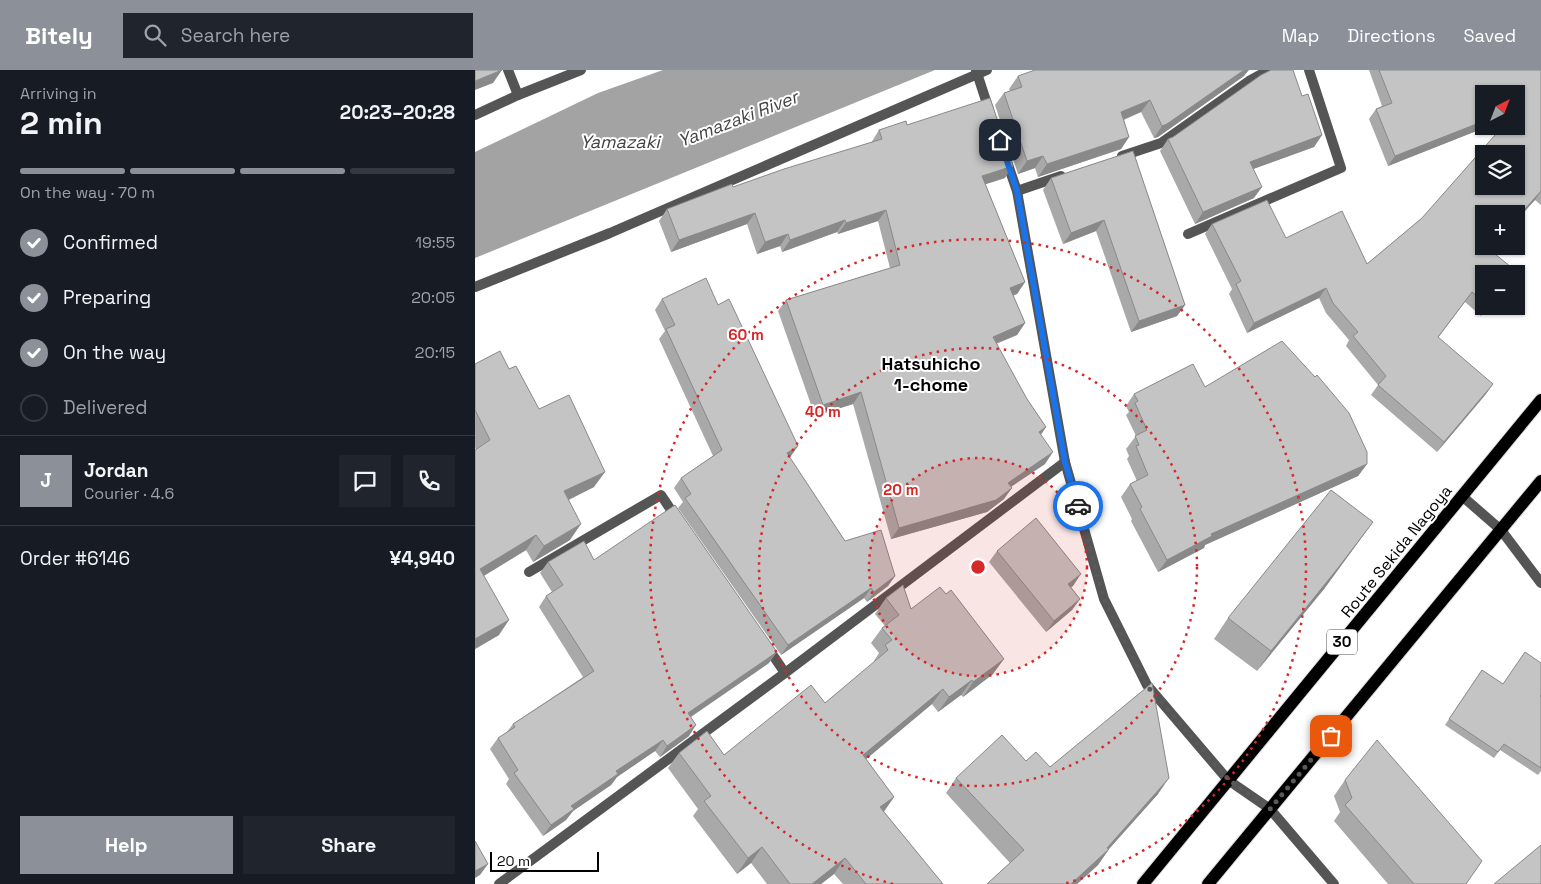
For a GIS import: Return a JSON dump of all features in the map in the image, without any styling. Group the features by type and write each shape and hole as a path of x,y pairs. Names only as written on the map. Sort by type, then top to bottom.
{"main road":[{"name":"Route Sekida Nagoya","path":"1143,884 1541,400"},
{"path":"1208,884 1541,481"}],"street":[{"path":"508,70 519,95"},
{"path":"475,115 581,70"},
{"path":"1116,158 1161,143 1249,81 1269,70"},
{"path":"1188,234 1341,168 1309,70"},
{"path":"475,287 610,233 980,71 992,118"},
{"path":"1001,146 1017,191 1065,462 1104,599 1147,686 1229,780 1270,809 1334,884"},
{"path":"1017,191 1071,173"},
{"path":"499,884 785,673 1065,462"},
{"path":"529,572 661,495 683,528"},
{"path":"1462,496 1501,530 1541,583"},
{"path":"757,633 785,673"}],"water":[{"name":"Yamazaki","path":"663,70 935,70 475,258 475,152 598,93"}],"building":[{"path":"475,70 502,70 475,81"},
{"path":"1035,70 1244,70 1167,124 1162,126 1150,100 1121,112 1129,137 1047,164 1043,156 1027,161 1004,93 1022,87 1018,76"},
{"path":"1271,70 1293,70 1302,96 1308,94 1322,135 1250,162 1262,187 1203,212 1168,139"},
{"path":"1379,70 1541,70 1541,191 1525,209 1525,205 1475,205 1475,255 1496,255 1509,265 1475,265 1475,294 1472,292 1438,337 1493,384 1444,442 1378,385 1386,376 1353,336 1358,332 1333,303 1326,288 1254,323 1236,284 1241,281 1212,224 1267,200 1286,238 1342,211 1367,264 1422,218 1475,158 1475,195 1525,195 1525,145 1486,145 1495,135 1525,135 1525,85 1475,85 1475,125 1395,156 1376,109 1392,103"},
{"path":"990,98 1013,166 982,176 1025,282 1010,288 1025,323 993,337 1027,399 1046,427 1039,432 1053,452 1008,483 1012,488 996,500 899,528 861,392 823,405 786,300 900,265 886,210 846,223 845,220 790,240 788,234 765,242 755,213 679,240 667,209 732,184 733,187 882,139 879,130 906,121 907,125"},
{"path":"1133,151 1185,305 1139,321 1104,220 1071,233 1051,178"},
{"path":"706,278 718,305 729,299 798,446 787,453 845,541 881,530 895,576 874,592 871,588 788,645 685,498 691,494 681,478 722,450 666,329 675,325 662,299"},
{"path":"1282,341 1315,377 1317,375 1349,413 1367,452 1367,464 1211,534 1212,536 1167,560 1140,509 1142,507 1130,484 1148,475 1136,446 1139,445 1135,436 1147,430 1135,403 1138,401 1134,394 1193,364 1205,387"},
{"path":"500,351 509,369 516,366 539,409 569,395 605,472 564,491 581,524 544,546 536,535 480,569 509,620 475,639 475,450 490,440 475,410 475,364"},
{"path":"1331,490 1373,522 1271,651 1228,618"},
{"path":"675,505 777,652 688,713 696,725 667,746 663,740 616,771 618,774 571,806 574,809 551,825 514,773 518,770 498,738 515,727 513,724 594,671 546,596 563,585 548,562 584,541 594,560"},
{"path":"1036,518 1081,574 1068,584 1080,599 1054,621 997,551"},
{"path":"903,585 911,609 940,587 946,594 951,590 1004,659 949,697 943,689 863,755 894,797 880,807 943,884 866,884 845,858 812,884 790,884 762,847 748,858 704,801 711,796 679,753 707,731 724,755 811,685 825,703 888,650 885,645 892,640 882,628 899,615 886,598"},
{"path":"1525,652 1541,663 1541,768 1504,744 1498,752 1449,719 1482,670 1503,684"},
{"path":"1152,683 1169,778 1107,848 1109,849 1071,884 987,884 1024,850 956,778 1002,735 1026,761 1036,752 1050,767"},
{"path":"1377,740 1482,861 1466,884 1414,884 1345,805 1352,798 1345,780"},
{"path":"475,841 488,864 475,871"},
{"path":"1541,845 1541,884 1494,884"}],"way so far":[{"path":"1078,506 1104,599 1147,686 1229,780 1270,809 1331,736"}],"district":[{"name":"Hatsuhicho 1-chome","path":"931,374"}],"route":[{"path":"1000,140 1017,191 1065,462 1078,506"}],"water label":[{"name":"Yamazaki River","path":"738,119"}]}
